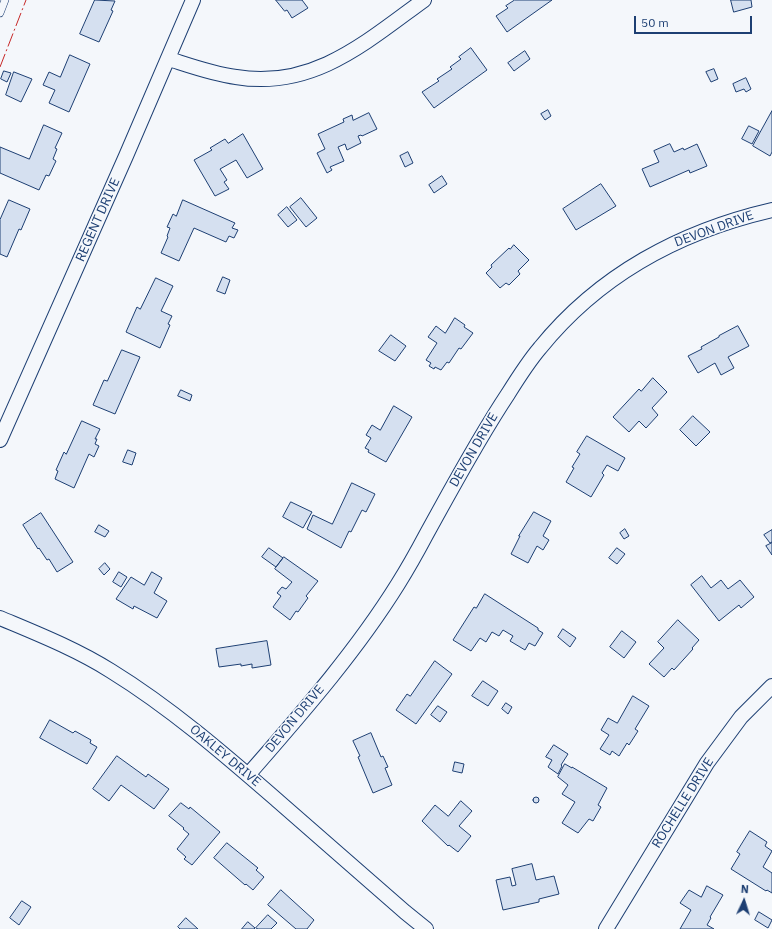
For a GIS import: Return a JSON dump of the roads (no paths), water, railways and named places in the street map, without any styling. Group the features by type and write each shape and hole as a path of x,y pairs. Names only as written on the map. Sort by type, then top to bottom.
{"street":[{"name":"REGENT DRIVE","path":"0,440 194,0"},
{"path":"169,59 207,71 236,77 259,79 291,76 319,68 344,57 424,0"},
{"name":"DEVON DRIVE","path":"248,775 337,670 368,630 411,562 497,411 534,356 552,334 583,304 611,281 659,250 706,230 772,210"},
{"name":"OAKLEY DRIVE","path":"0,618 73,650 111,671 183,721 248,775 426,929"},
{"name":"ROCHELLE DRIVE","path":"606,929 706,763 741,717 772,686"}],"lane":[{"path":"0,13 5,0"}]}
